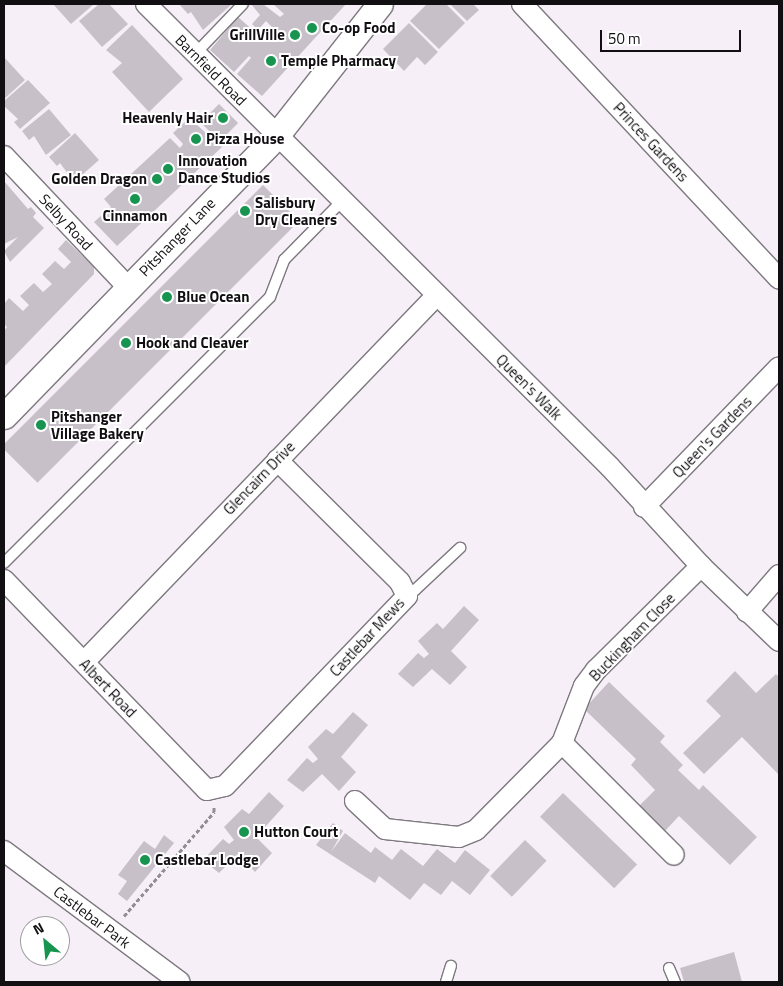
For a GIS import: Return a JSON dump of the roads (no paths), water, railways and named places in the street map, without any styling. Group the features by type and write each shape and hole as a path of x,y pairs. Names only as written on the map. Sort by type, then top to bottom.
{"street":[{"name":"Barnfield Road","path":"146,4 276,136"},
{"name":"Pitshanger Lane","path":"4,416 276,136 380,4"},
{"name":"Princes Gardens","path":"522,4 779,280"},
{"name":"Queen's Walk","path":"276,136 610,467 644,507 701,566 779,641"},
{"name":"Selby Road","path":"4,156 128,287"},
{"name":"Glencairn Drive","path":"84,662 276,460 436,296"},
{"name":"Queen's Gardens","path":"644,507 779,367"},
{"name":"Castlebar Mews","path":"215,791 225,786 406,596 400,582 276,460"},
{"name":"Buckingham Close","path":"355,801 385,829 459,837 476,830 562,743 584,686 596,670 701,566"},
{"path":"747,612 779,575"},
{"name":"Albert Road","path":"4,580 207,790 215,791"},
{"path":"562,743 674,855"},
{"name":"Castlebar Park","path":"4,851 180,982"}],"lane":[{"path":"195,54 243,4"},
{"path":"4,563 270,296 284,260 342,201"},
{"path":"404,591 416,590 460,548"},
{"path":"446,982 451,966"},
{"path":"669,968 675,982"}],"place":[{"name":"Co-op Food","path":"312,28"},
{"name":"GrillVille","path":"295,35"},
{"name":"Temple Pharmacy","path":"271,61"},
{"name":"Heavenly Hair","path":"223,118"},
{"name":"Pizza House","path":"196,139"},
{"name":"Innovation Dance Studios","path":"168,169"},
{"name":"Golden Dragon","path":"157,179"},
{"name":"Cinnamon","path":"135,199"},
{"name":"Salisbury Dry Cleaners","path":"245,211"},
{"name":"Blue Ocean","path":"167,297"},
{"name":"Hook and Cleaver","path":"126,343"},
{"name":"Pitshanger Village Bakery","path":"41,425"},
{"name":"Hutton Court","path":"244,832"},
{"name":"Castlebar Lodge","path":"145,860"}]}
